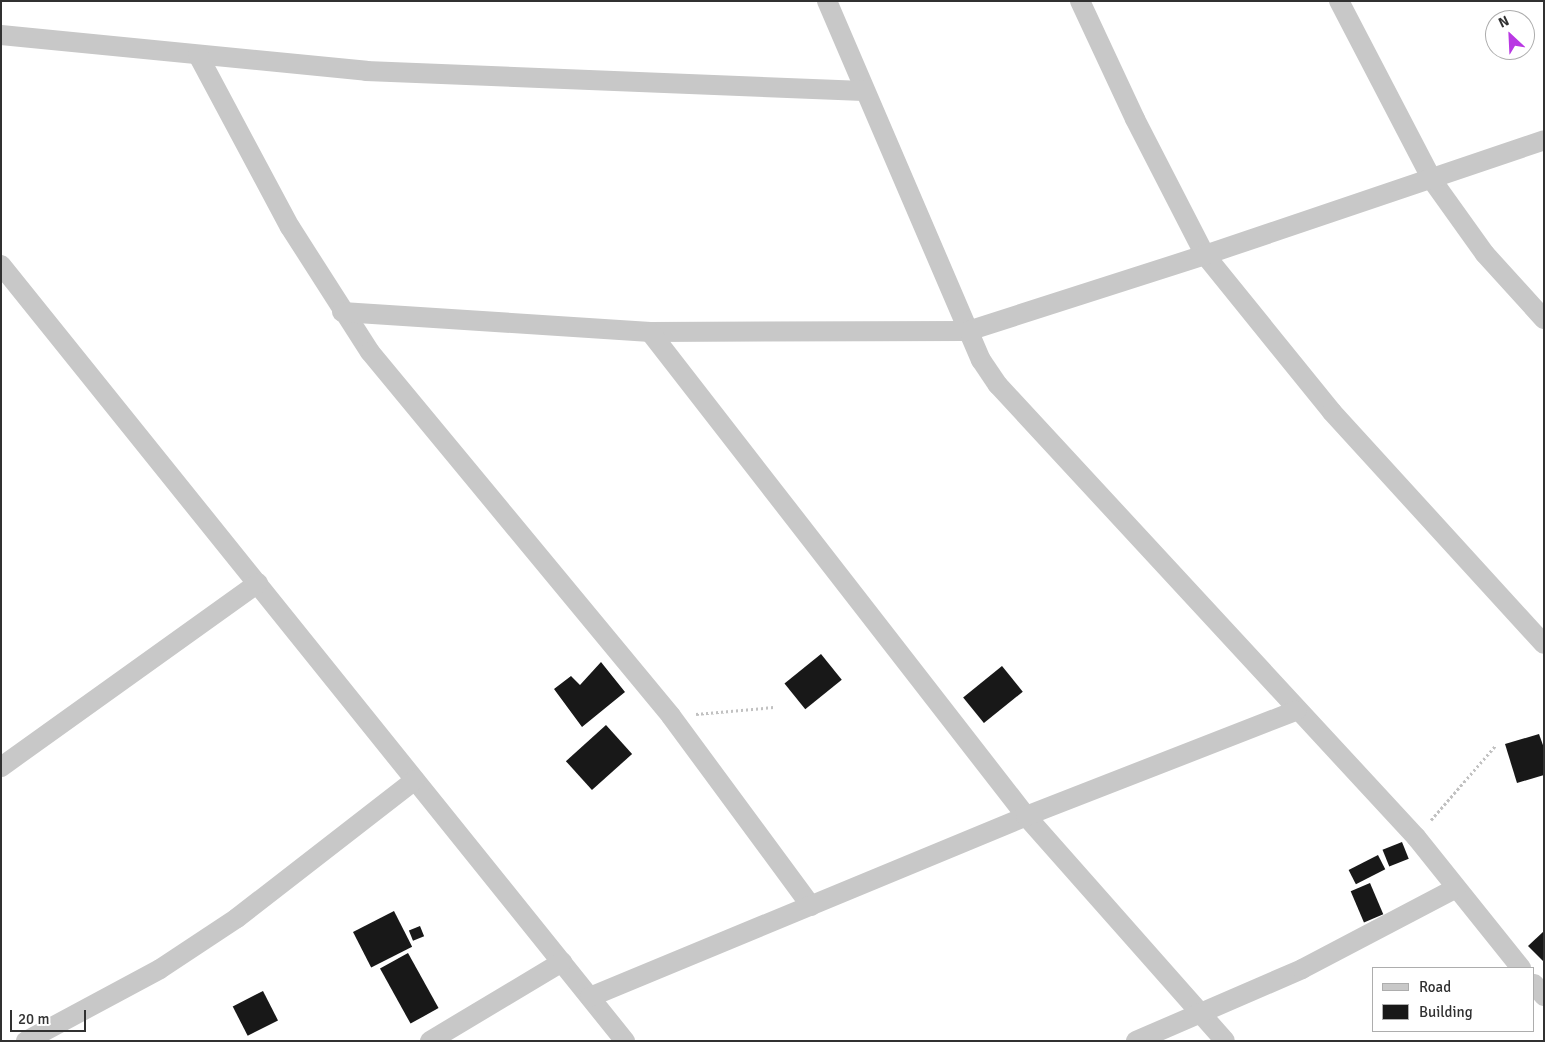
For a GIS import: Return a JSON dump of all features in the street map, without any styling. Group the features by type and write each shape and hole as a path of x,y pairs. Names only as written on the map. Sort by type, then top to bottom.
{"street":[{"path":"827,1 864,92 968,331 981,360 998,386 1296,711 1416,837 1520,967"},
{"path":"1080,1 1135,119 1205,255 1332,412 1544,644"},
{"path":"1339,1 1432,180 1485,254 1544,318"},
{"path":"1,35 366,71 864,92"},
{"path":"198,54 290,227 342,312 370,352 671,716 811,906"},
{"path":"342,312 650,332 968,331 1432,180 1544,140"},
{"path":"1,265 625,1041"},
{"path":"650,332 1026,816 1225,1041"},
{"path":"1,767 258,583"},
{"path":"590,997 1026,816 1296,711"},
{"path":"26,1041 160,969 237,918 415,780"},
{"path":"1136,1041 1302,969 1456,888"},
{"path":"430,1041 562,962"},
{"path":"1535,985 1544,996"}],"path":[{"path":"671,716 774,707"},
{"path":"1416,837 1495,746"}],"building":[{"path":"821,654 842,680 805,709 784,684"},
{"path":"601,662 625,692 582,727 554,689 571,676 580,685"},
{"path":"1002,666 1023,692 984,723 963,697"},
{"path":"606,725 632,754 592,790 566,761"},
{"path":"1539,734 1544,748 1544,775 1517,783 1505,744"},
{"path":"1402,842 1409,859 1389,867 1383,850"},
{"path":"1378,855 1385,869 1356,884 1349,870"},
{"path":"1370,883 1383,914 1364,923 1351,891"},
{"path":"394,911 412,947 371,968 353,932"},
{"path":"420,926 424,936 413,941 409,930"},
{"path":"1544,931 1544,962 1528,946"},
{"path":"408,953 439,1008 411,1024 380,969"},
{"path":"263,991 278,1020 248,1036 233,1006"}]}
